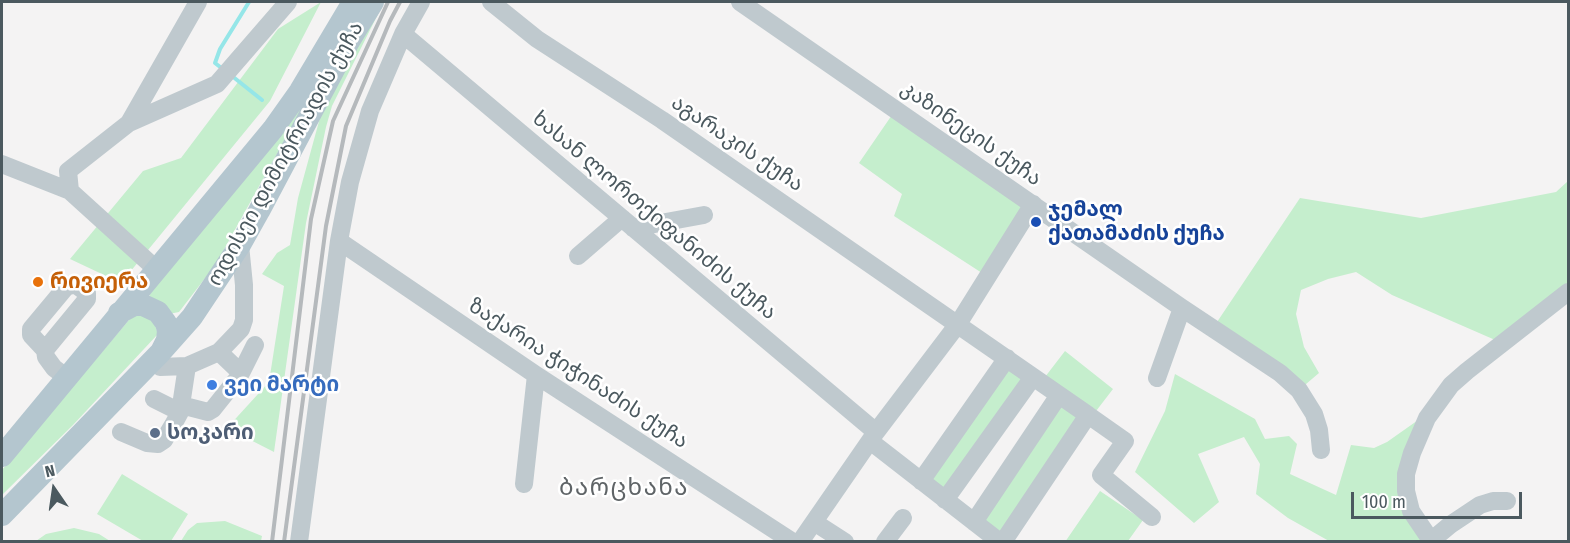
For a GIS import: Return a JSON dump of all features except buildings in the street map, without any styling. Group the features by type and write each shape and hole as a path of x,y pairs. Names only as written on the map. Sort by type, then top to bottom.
{"main road":[{"name":"ოდისეი დიმიტრიადის ქუჩა","path":"2,456 273,129 300,91 353,2"},
{"name":"ოდისეი დიმიტრიადის ქუჩა","path":"5,513 160,360 192,317 240,245 348,43 373,2"},
{"path":"118,314 134,305 143,305 163,317 168,332 160,360"}],"street":[{"path":"129,123 198,2"},
{"path":"70,191 68,171 129,123 217,84 288,2"},
{"path":"299,542 339,241 350,182 366,122 403,34 421,2"},
{"name":"აგარაკის ქუჩა","path":"491,2 537,39 662,120 1125,441 1101,475 1152,517"},
{"name":"კაზინეცის ქუჩა","path":"740,2 1182,308 1280,373 1299,390 1314,414 1319,430 1321,450"},
{"name":"ხასან ლორთქიფანიძის ქუჩა","path":"403,34 628,223 921,481 1001,542"},
{"path":"2,164 70,191 156,269"},
{"path":"800,542 873,437 958,324 1033,204"},
{"path":"579,256 628,223 704,215"},
{"name":"ზაქარია ჭიჭინაძის ქუჩა","path":"339,241 536,375 793,542"},
{"path":"160,360 187,366 219,352 241,329 244,320 244,285 240,245"},
{"path":"1507,501 1493,501 1480,505 1450,525 1432,541 1411,511 1406,490 1406,474 1412,453 1427,418 1451,386 1569,292"},
{"path":"1157,378 1182,308"},
{"path":"153,399 180,408 208,412 242,373 255,345"},
{"path":"45,350 46,357 54,368 66,377"},
{"path":"219,352 242,373"},
{"path":"921,481 1007,358"},
{"path":"121,432 147,444 158,444 164,440 180,408 187,366"},
{"path":"524,484 536,375"},
{"path":"945,500 1033,377"},
{"path":"974,522 1059,395"},
{"path":"1001,542 1088,415"},
{"path":"885,542 903,518"},
{"path":"814,522 844,542"}],"green space":[{"path":"321,2 270,101 121,283 70,259 143,171 181,158 278,29"},
{"path":"361,2 216,264 179,312 169,314 150,299 149,290"},
{"path":"380,2 384,2 332,106 326,127 306,223 274,452 227,428 269,382 284,286 262,274 277,253 290,245 298,198 321,114"},
{"path":"894,112 1026,206 982,273 894,216 902,194 859,163"},
{"path":"1568,181 1568,293 1502,343 1392,295 1356,272 1328,279 1301,290 1296,314 1304,347 1319,373 1299,390 1213,328 1300,198 1421,218 1556,192"},
{"path":"151,313 158,334 73,425 2,495 2,470 134,314"},
{"path":"1065,351 1113,389 1093,415 1045,377"},
{"path":"1007,358 1033,377 945,500 921,481"},
{"path":"1175,374 1255,419 1265,439 1289,436 1297,444 1290,474 1336,495 1351,445 1374,448 1387,442 1431,411 1406,474 1432,541 1329,541 1288,518 1256,494 1260,464 1244,437 1198,454 1219,502 1194,523 1135,472 1165,411"},
{"path":"1059,395 1088,415 1003,541 974,521"},
{"path":"122,474 188,514 171,541 143,541 97,514"},
{"path":"1100,491 1143,520 1128,541 1065,542"},
{"path":"225,521 262,536 261,541 181,541 188,530 197,523"},
{"path":"74,528 99,534 110,541 36,541 46,534"}],"waterway":[{"path":"224,70 215,63 220,49 249,2"},
{"path":"232,76 262,100"}],"railway":[{"path":"272,542 311,219 333,121 388,2"},
{"path":"284,542 326,226 346,126 400,2"}],"place":[{"name":"ჯემალ ქათამაძის ქუჩა","path":"1036,222"},
{"name":"რივიერა","path":"38,282"},
{"name":"ვეი მარტი","path":"212,385"},
{"name":"სოკარი","path":"155,433"}],"district":[{"name":"ბარცხანა","path":"624,488"}]}
